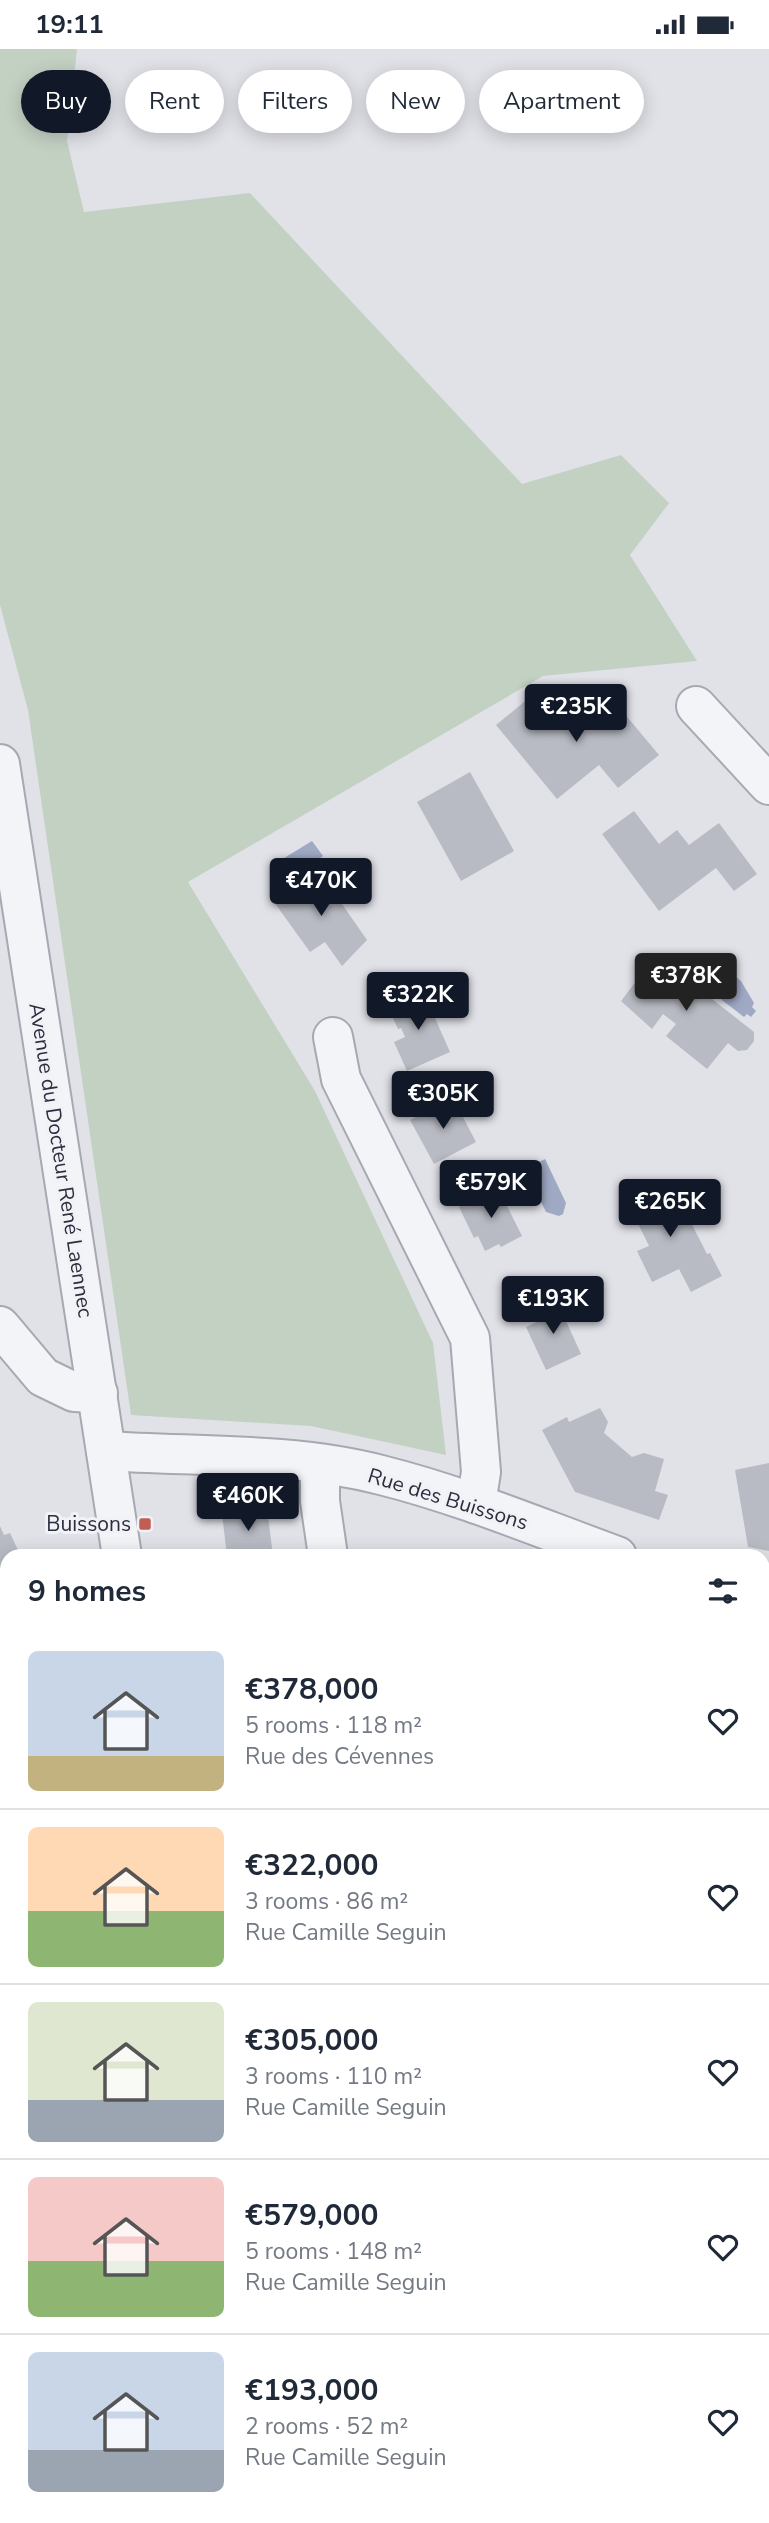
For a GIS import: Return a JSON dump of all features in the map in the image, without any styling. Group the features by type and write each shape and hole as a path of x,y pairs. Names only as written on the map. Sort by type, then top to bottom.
{"street":[{"path":"696,706 769,785"},
{"name":"Avenue du Docteur René Laennec","path":"0,764 121,1549"},
{"path":"333,1037 341,1079 470,1338 481,1472 476,1504"},
{"path":"0,1326 43,1377 74,1392 98,1393"},
{"name":"Rue des Buissons","path":"106,1451 320,1464 381,1475 476,1504 598,1549"},
{"path":"320,1464 320,1501 327,1549"}],"green space":[{"path":"0,49 77,49 75,70 21,70 21,133 68,133 67,141 84,212 250,193 522,484 621,455 669,503 630,555 697,661 543,676 188,882 315,1091 433,1343 446,1455 311,1426 131,1415 28,710 0,605"}],"water":[{"path":"312,841 323,856 289,881 276,863"},
{"path":"726,969 741,981 754,1003 752,1007 756,1011 751,1017 747,1014 744,1017 709,990"},
{"path":"545,1159 566,1203 563,1214 559,1216 546,1212 525,1169"}],"building":[{"path":"535,693 554,715 569,702 585,723 613,700 659,755 618,788 599,765 557,799 496,725"},
{"path":"470,772 514,851 461,881 417,802"},
{"path":"634,811 659,844 677,830 689,845 719,823 757,874 734,891 716,868 659,911 602,834"},
{"path":"319,871 367,940 342,966 325,942 310,952 274,902"},
{"path":"656,955 754,1032 754,1041 747,1050 738,1051 728,1043 707,1069 666,1036 676,1024 663,1014 652,1029 621,1001"},
{"path":"423,991 450,1052 407,1071 394,1042 405,1037 401,1028 398,1029 388,1007"},
{"path":"453,1098 476,1142 434,1164 410,1120"},
{"path":"660,1180 675,1209 682,1205 707,1254 710,1253 722,1276 691,1292 679,1269 652,1282 637,1251 649,1246 625,1197"},
{"path":"498,1188 522,1236 501,1247 499,1244 485,1251 478,1236 474,1238 459,1207"},
{"path":"556,1299 581,1354 546,1370 526,1327 541,1320 536,1309"},
{"path":"600,1408 608,1422 604,1433 632,1457 644,1453 664,1459 655,1491 668,1495 659,1520 575,1492 542,1430 567,1417 569,1422"},
{"path":"769,1463 769,1549 748,1547 735,1470"},
{"path":"267,1508 272,1549 226,1549 222,1514"},
{"path":"0,1526 4,1535 10,1533 18,1549 0,1549"}],"place":[{"name":"Buissons","path":"145,1524"}]}
